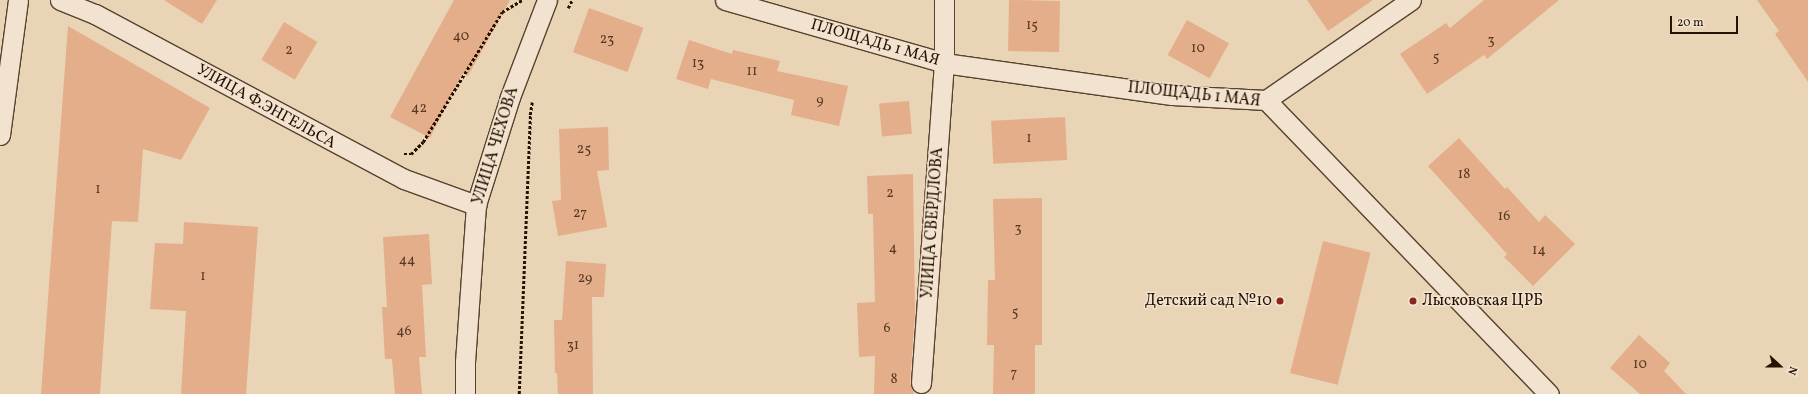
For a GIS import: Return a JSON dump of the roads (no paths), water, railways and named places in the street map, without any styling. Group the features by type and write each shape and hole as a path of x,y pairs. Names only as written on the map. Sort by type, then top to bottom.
{"street":[{"path":"0,135 3,82 18,0"},
{"name":"УЛИЦА Ф.ЭНГЕЛЬСА","path":"60,0 95,14 404,179 476,205"},
{"name":"УЛИЦА ЧЕХОВА","path":"465,394 465,362 476,205 510,97 547,0"},
{"name":"ПЛОЩАДЬ 1 МАЯ","path":"725,0 944,63 1172,95 1266,100 1550,394"},
{"name":"УЛИЦА СВЕРДЛОВА","path":"921,383 944,63 944,0"},
{"path":"1266,100 1411,0"}],"place":[{"name":"Детский сад №10","path":"1280,301"},
{"name":"Лысковская ЦРБ","path":"1413,301"}]}
